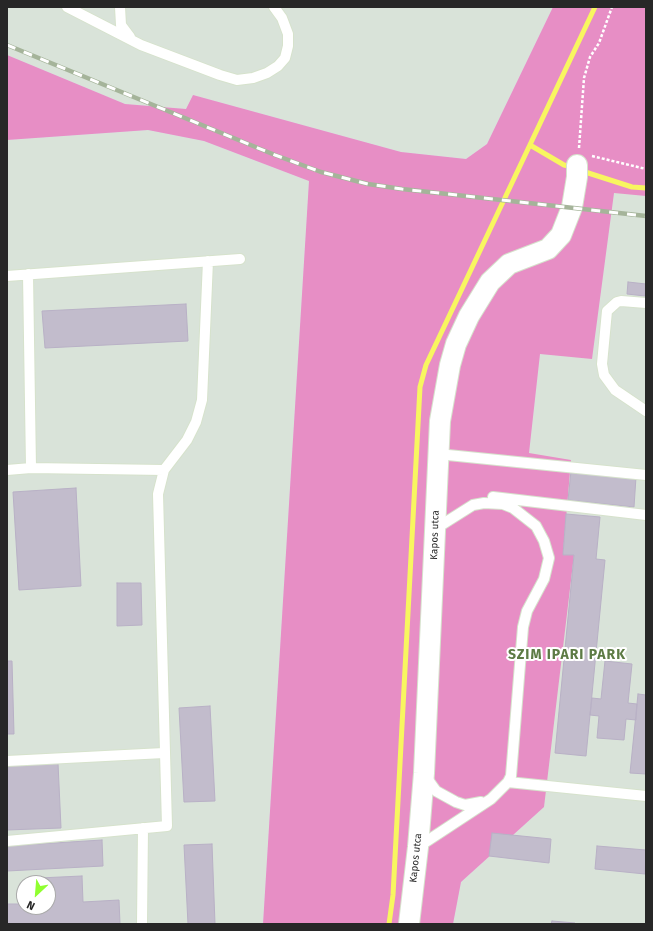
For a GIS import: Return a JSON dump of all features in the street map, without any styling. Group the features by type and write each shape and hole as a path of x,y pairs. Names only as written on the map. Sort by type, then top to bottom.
{"street":[{"name":"Kapos utca","path":"408,924 418,847 424,773 440,421 450,365 456,344 469,316 490,282 500,270 519,259 548,248 562,235 570,216 577,165"}],"lane":[{"path":"67,7 141,45 237,80 252,78 267,73 278,66 285,58 288,46 288,34 282,18 274,7"},
{"path":"120,7 121,25 126,34 141,45"},
{"path":"7,276 240,259"},
{"path":"7,841 167,826 158,494 164,470 187,440 196,422 202,400 208,261"},
{"path":"28,274 32,468"},
{"path":"646,304 621,301 617,302 607,311 602,364 604,375 615,390 646,411"},
{"path":"438,454 646,475"},
{"path":"7,470 32,468 164,470"},
{"path":"435,529 473,505 485,499 497,496 567,507 646,514"},
{"path":"418,847 490,799 508,782 511,776 523,627 527,611 544,578 549,558 544,541 536,526 518,511 503,504 494,502 473,505"},
{"path":"7,761 164,753"},
{"path":"424,773 429,784 436,791 456,802 475,805 490,799"},
{"path":"508,782 646,796"},
{"path":"142,924 143,828"}],"path":[{"path":"612,7 599,43 590,57 584,78 577,165 646,169"}],"shaded area":[{"path":"7,7 553,7 487,144 466,159 401,152 193,95 186,109 125,104 7,55"},
{"path":"553,7 646,7 646,196 614,193 592,359 540,354 529,453 571,460 563,554 574,555 544,807 461,882 453,924 263,924 309,181 204,141 148,130 7,140 7,55 125,104 186,109 193,95 401,152 466,159 487,144"},
{"path":"148,130 204,141 309,181 263,924 7,924 7,140"},
{"path":"614,192 646,196 646,924 453,924 461,882 544,807 566,514 529,453 540,354 592,358"}],"building":[{"path":"628,282 646,284 645,296 627,294"},
{"path":"186,304 188,341 45,348 42,311"},
{"path":"571,471 636,477 634,507 568,500"},
{"path":"76,488 81,586 19,590 13,492"},
{"path":"566,514 600,517 596,559 605,560 586,756 555,753 574,555 563,555"},
{"path":"117,583 141,583 142,625 117,626"},
{"path":"7,661 12,661 14,734 7,734"},
{"path":"605,661 632,664 628,703 637,704 636,720 626,719 624,740 597,738 599,716 590,715 592,698 601,699"},
{"path":"638,694 646,695 646,774 630,773"},
{"path":"210,706 215,801 184,802 179,708"},
{"path":"58,763 61,828 7,830 7,766"},
{"path":"492,833 551,839 549,863 489,856"},
{"path":"102,840 103,866 7,871 7,846"},
{"path":"212,844 215,924 188,924 184,845"},
{"path":"597,846 646,850 645,874 595,869"},
{"path":"82,876 83,902 119,900 120,924 7,924 7,904 16,904 16,915 56,915 56,877"},
{"path":"552,921 575,923 575,924 551,924"}],"waterway":[{"path":"389,924 393,895 420,387 426,365 595,7"},
{"path":"530,145 564,165 572,167"},
{"path":"582,171 632,187 646,188"}],"railway":[{"path":"7,45 275,155 321,172 368,184 402,189 646,216"}],"district":[{"name":"SZIM IPARI PARK","path":"567,655"}]}
